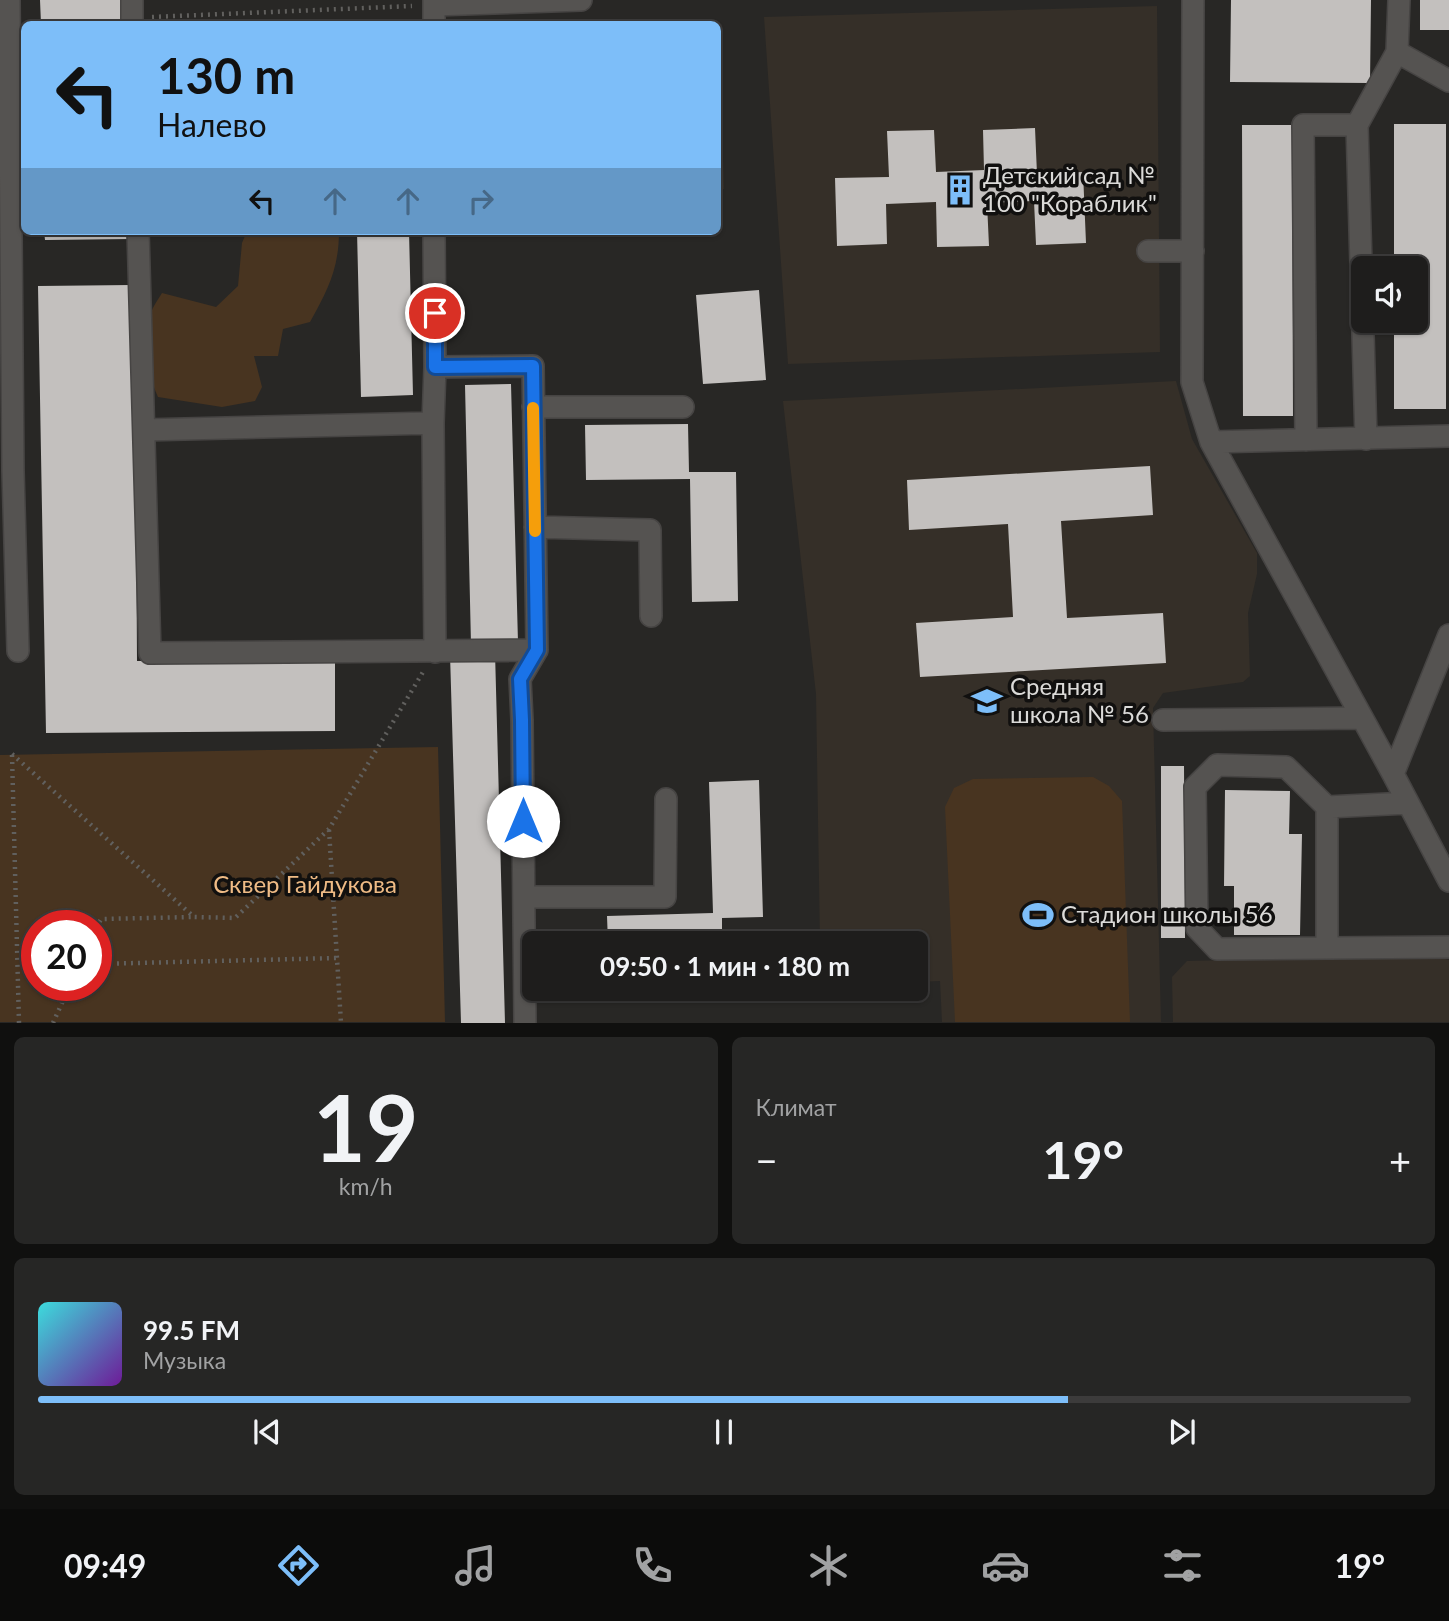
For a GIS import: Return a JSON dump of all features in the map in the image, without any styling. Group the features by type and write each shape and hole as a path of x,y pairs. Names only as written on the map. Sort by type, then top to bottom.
{"lane":[{"path":"9,0 5,276 7,471 18,651"},
{"path":"434,10 464,14 581,0"},
{"path":"1193,0 1192,382 1211,442 1449,881"},
{"path":"1366,439 1357,125 1397,52 1399,0"},
{"path":"1397,52 1449,82"},
{"path":"1306,440 1303,125 1357,125"},
{"path":"138,235 150,653 537,650"},
{"path":"434,235 435,652"},
{"path":"1148,251 1193,251"},
{"path":"435,367 533,366 537,650 520,679 525,1023"},
{"path":"533,407 683,407"},
{"path":"144,430 433,424"},
{"path":"1211,442 1449,436"},
{"path":"535,527 650,530 651,616"},
{"path":"1393,774 1449,635"},
{"path":"1163,720 1362,718"},
{"path":"1327,948 1327,807 1286,767 1217,765 1195,787 1197,928 1217,949 1449,947"},
{"path":"524,897 666,897 666,799"},
{"path":"1327,807 1408,803"}],"path":[{"path":"132,14 434,10"},
{"path":"112,919 235,918 329,829 435,652"},
{"path":"19,1023 12,754 194,918"},
{"path":"329,829 341,1023"},
{"path":"112,964 338,958"},
{"path":"53,1023 63,1001"}],"shaded area":[{"path":"1157,6 1160,352 788,364 764,17"},
{"path":"721,90 724,189 721,189"},
{"name":"Средняя школа № 56","path":"1176,381 1192,439 1257,553 1257,574 1248,613 1250,676 1243,682 1163,693 1153,708 1161,1022 942,1022 940,981 928,981 928,931 820,931 816,694 783,401"},
{"path":"1429,955 1449,960 1449,1022 1173,1022 1172,977 1187,961"}],"green space":[{"path":"245,235 339,235 335,268 310,322 283,329 278,356 254,356 262,387 255,401 222,407 158,397 151,377 146,345 148,323 154,305 162,293 216,307 238,286 242,243"},
{"name":"Сквер Гайдукова","path":"438,747 445,1022 0,1022 0,755"},
{"name":"Стадион школы 56","path":"1093,777 1109,786 1122,801 1130,1022 955,1022 945,807 954,788 973,779"}],"building":[{"path":"40,0 127,0 127,21 41,21"},
{"path":"1231,0 1371,0 1370,83 1230,82"},
{"path":"1420,0 1449,0 1449,30 1420,30"},
{"path":"1394,124 1446,124 1446,409 1394,409 1394,333 1428,333 1428,256 1394,256"},
{"path":"1242,125 1292,125 1293,416 1243,416"},
{"name":"Детский сад № 100 \"Кораблик\"","path":"1035,128 1037,174 1083,172 1086,243 1036,245 1034,201 987,203 989,246 937,247 936,202 886,204 887,244 837,246 835,178 889,177 887,131 934,130 936,172 984,170 983,130"},
{"path":"44,235 131,235 131,239 45,240"},
{"path":"357,235 409,235 413,395 361,397"},
{"path":"131,285 137,661 335,660 335,731 46,733 38,286"},
{"path":"759,290 766,380 703,384 696,295"},
{"path":"511,384 518,642 471,644 465,385"},
{"path":"688,424 689,472 736,472 738,601 692,602 690,479 586,480 585,425"},
{"path":"1150,466 1153,515 1061,521 1067,618 1163,613 1166,663 920,677 916,623 1013,617 1008,524 909,530 907,480"},
{"path":"495,652 505,1023 461,1023 450,654"},
{"path":"1161,766 1184,766 1185,938 1161,938"},
{"path":"759,780 763,917 722,918 722,931 608,931 607,916 713,913 709,782"},
{"path":"1225,790 1290,791 1289,834 1302,834 1300,935 1234,935 1234,886 1224,886"}],"slow traffic":[{"path":"533,408 535,531"}],"place":[{"name":"Детский сад № 100 \"Кораблик\"","path":"960,190"},
{"name":"Средняя школа № 56","path":"987,701"},
{"name":"Стадион школы 56","path":"1038,915"}],"route":[{"path":"435,313 435,367 533,366 537,650 520,679 523,821"}]}
